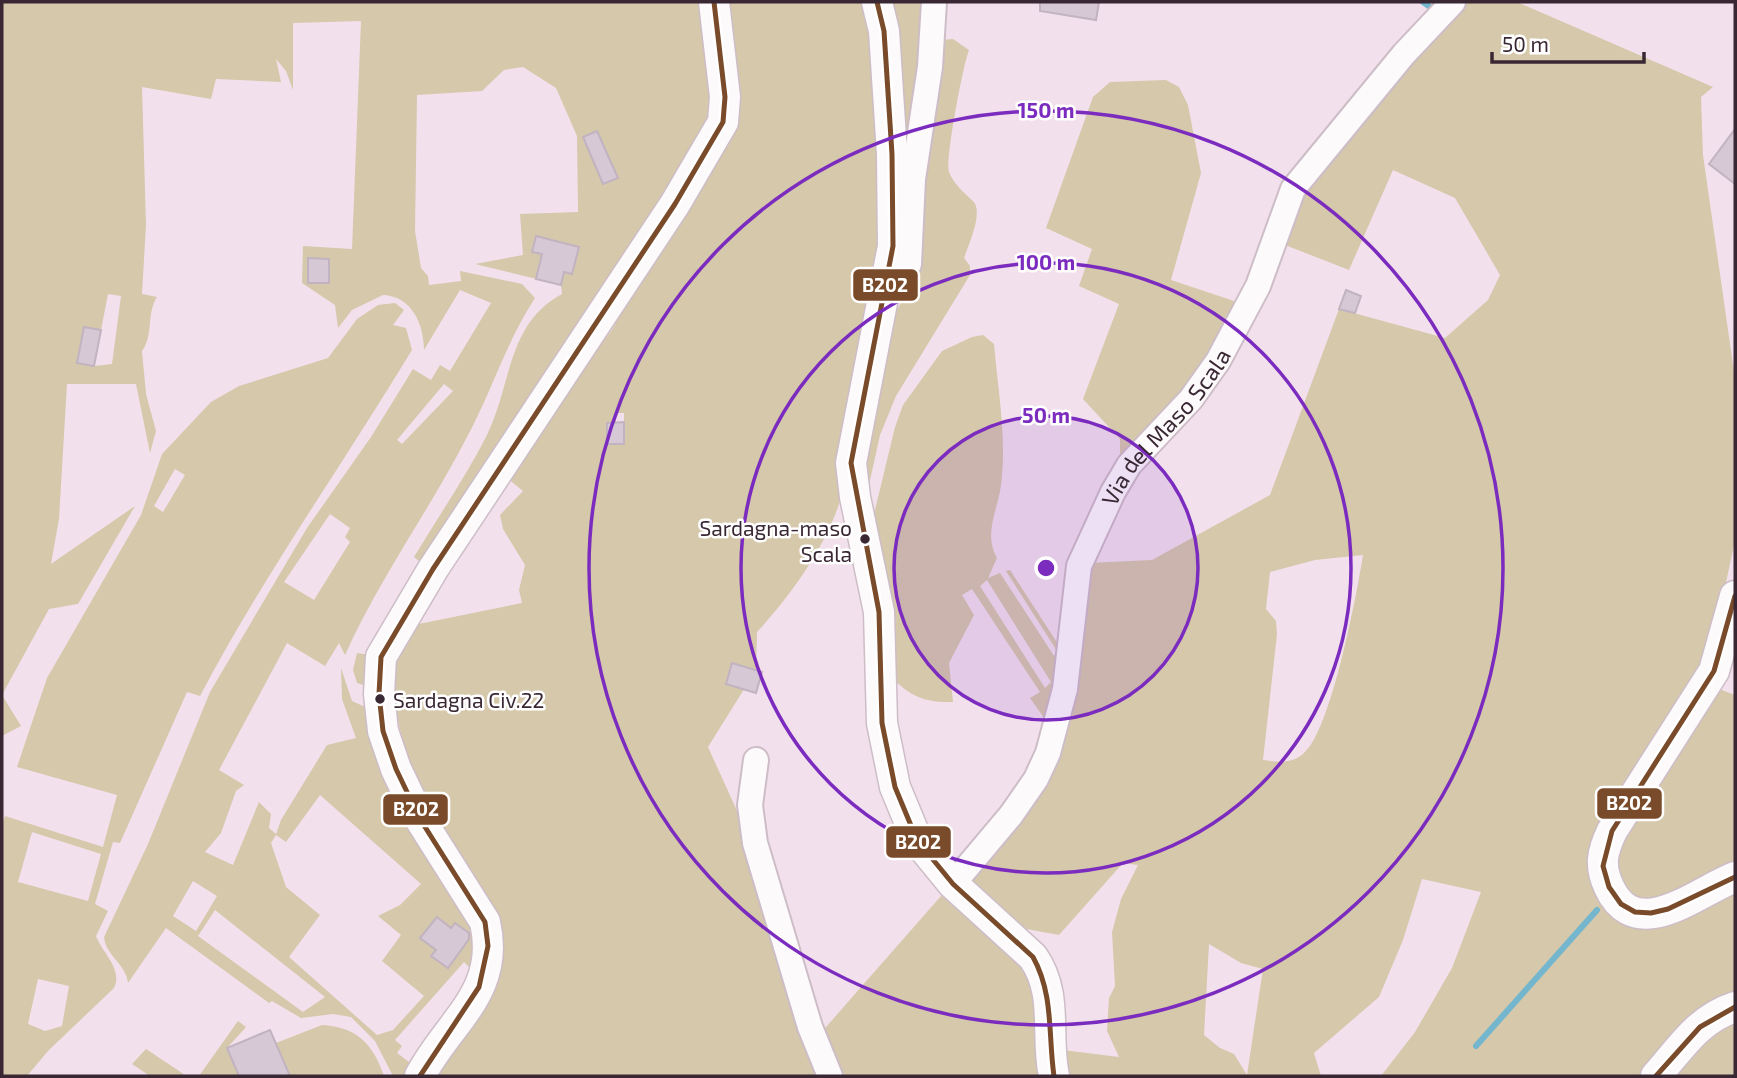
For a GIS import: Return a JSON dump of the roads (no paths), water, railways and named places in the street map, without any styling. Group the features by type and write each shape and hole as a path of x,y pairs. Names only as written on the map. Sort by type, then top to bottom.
{"street":[{"path":"420,1076 479,992 486,971 489,939 485,922 420,819 396,769 383,731 379,694 381,657 433,569 675,204 723,122 725,97 713,2"},
{"path":"877,2 884,31 892,154 894,246 851,463 855,497 879,612 882,723 895,787 918,840 953,884 1003,928 1043,970 1051,1009 1054,1076"},
{"path":"889,279 909,264 913,179 930,67 934,2"},
{"name":"Via del Maso Scala","path":"953,884 1011,815 1037,779 1048,753 1065,689 1079,566 1113,492 1129,465 1191,399 1218,361 1258,286 1293,189 1404,54 1453,2"},
{"path":"1735,596 1714,671 1612,831 1602,855 1602,865 1611,891 1618,900 1641,915 1667,911 1735,877"},
{"path":"756,760 750,805 755,844 810,1027 830,1076"},
{"path":"1656,1076 1701,1024 1717,1013 1735,1007"}],"waterway":[{"path":"1423,2 1433,9"},
{"path":"1476,1046 1597,910"}],"place":[{"name":"Sardagna-maso Scala","path":"865,539"},
{"name":"Sardagna Civ.22","path":"380,699"}]}
